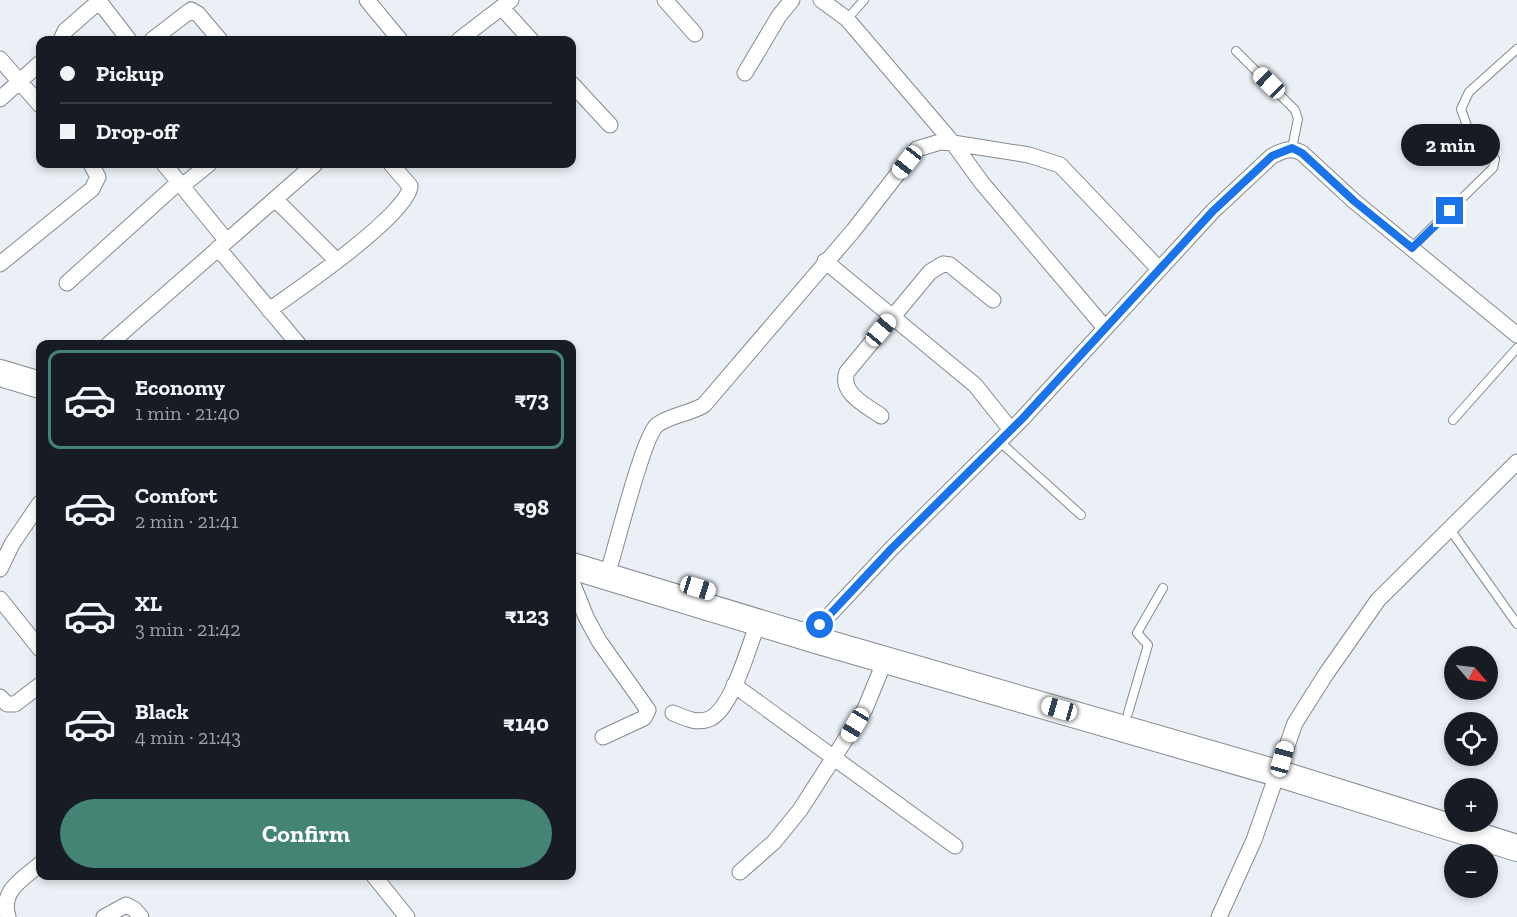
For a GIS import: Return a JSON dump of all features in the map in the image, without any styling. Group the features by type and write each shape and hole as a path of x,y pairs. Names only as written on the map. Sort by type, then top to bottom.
{"highway":[{"path":"0,373 36,385"},
{"path":"0,390 36,401"},
{"path":"576,550 820,625 1128,713 1517,848"},
{"path":"576,567 885,660 1444,810"},
{"path":"1498,826 1517,832"}],"street":[{"path":"367,0 397,36"},
{"path":"665,0 695,34"},
{"path":"745,73 779,16 792,0"},
{"path":"821,0 847,19 1105,328"},
{"path":"63,36 65,31 97,3 102,5 126,36"},
{"path":"464,36 506,4 528,36"},
{"path":"157,36 191,10 198,14 217,36"},
{"path":"0,59 36,100"},
{"path":"0,99 36,67"},
{"path":"576,88 610,125"},
{"path":"611,561 645,449 654,428 659,423 687,414 704,405 853,231 917,149 940,142 952,143 1029,155 1059,165 1159,269"},
{"path":"820,625 892,548 1000,442 1213,211 1272,156 1292,148 1302,153 1354,201 1517,336"},
{"path":"0,264 92,189 98,177 93,168"},
{"path":"167,168 269,310 295,340"},
{"path":"67,283 181,184 203,168"},
{"path":"114,340 310,168"},
{"path":"269,310 338,261 406,199 410,193 410,186 400,168"},
{"path":"275,199 338,261"},
{"path":"825,261 975,386 1011,430"},
{"path":"881,417 849,392 844,380 847,372 930,272 943,264 956,269 993,300"},
{"path":"1219,917 1254,840 1295,723 1378,600 1517,462"},
{"path":"0,569 12,544 36,509"},
{"path":"576,592 599,641 648,710 644,718 603,737"},
{"path":"0,599 36,644"},
{"path":"673,713 689,720 701,721 712,718 721,710 734,685 758,623"},
{"path":"740,872 785,829 835,757 865,709 885,660"},
{"path":"734,685 956,846"},
{"path":"0,697 7,704 15,704 36,688"},
{"path":"8,917 4,901 8,893 36,868"},
{"path":"377,880 407,917"},
{"path":"104,917 126,904 141,917"}],"lane":[{"path":"847,19 864,0"},
{"path":"1412,248 1493,168 1495,159 1467,126 1461,109 1469,93 1517,49"},
{"path":"1236,51 1295,110 1298,119 1292,148"},
{"path":"1453,420 1517,348"},
{"path":"1000,442 1081,515"},
{"path":"1449,528 1517,624"},
{"path":"1128,713 1148,645 1137,633 1163,588"}],"route":[{"path":"820,625 892,548 1022,419 1213,211 1272,156 1282,150 1292,148 1302,153 1354,201 1412,248 1450,211"}]}
